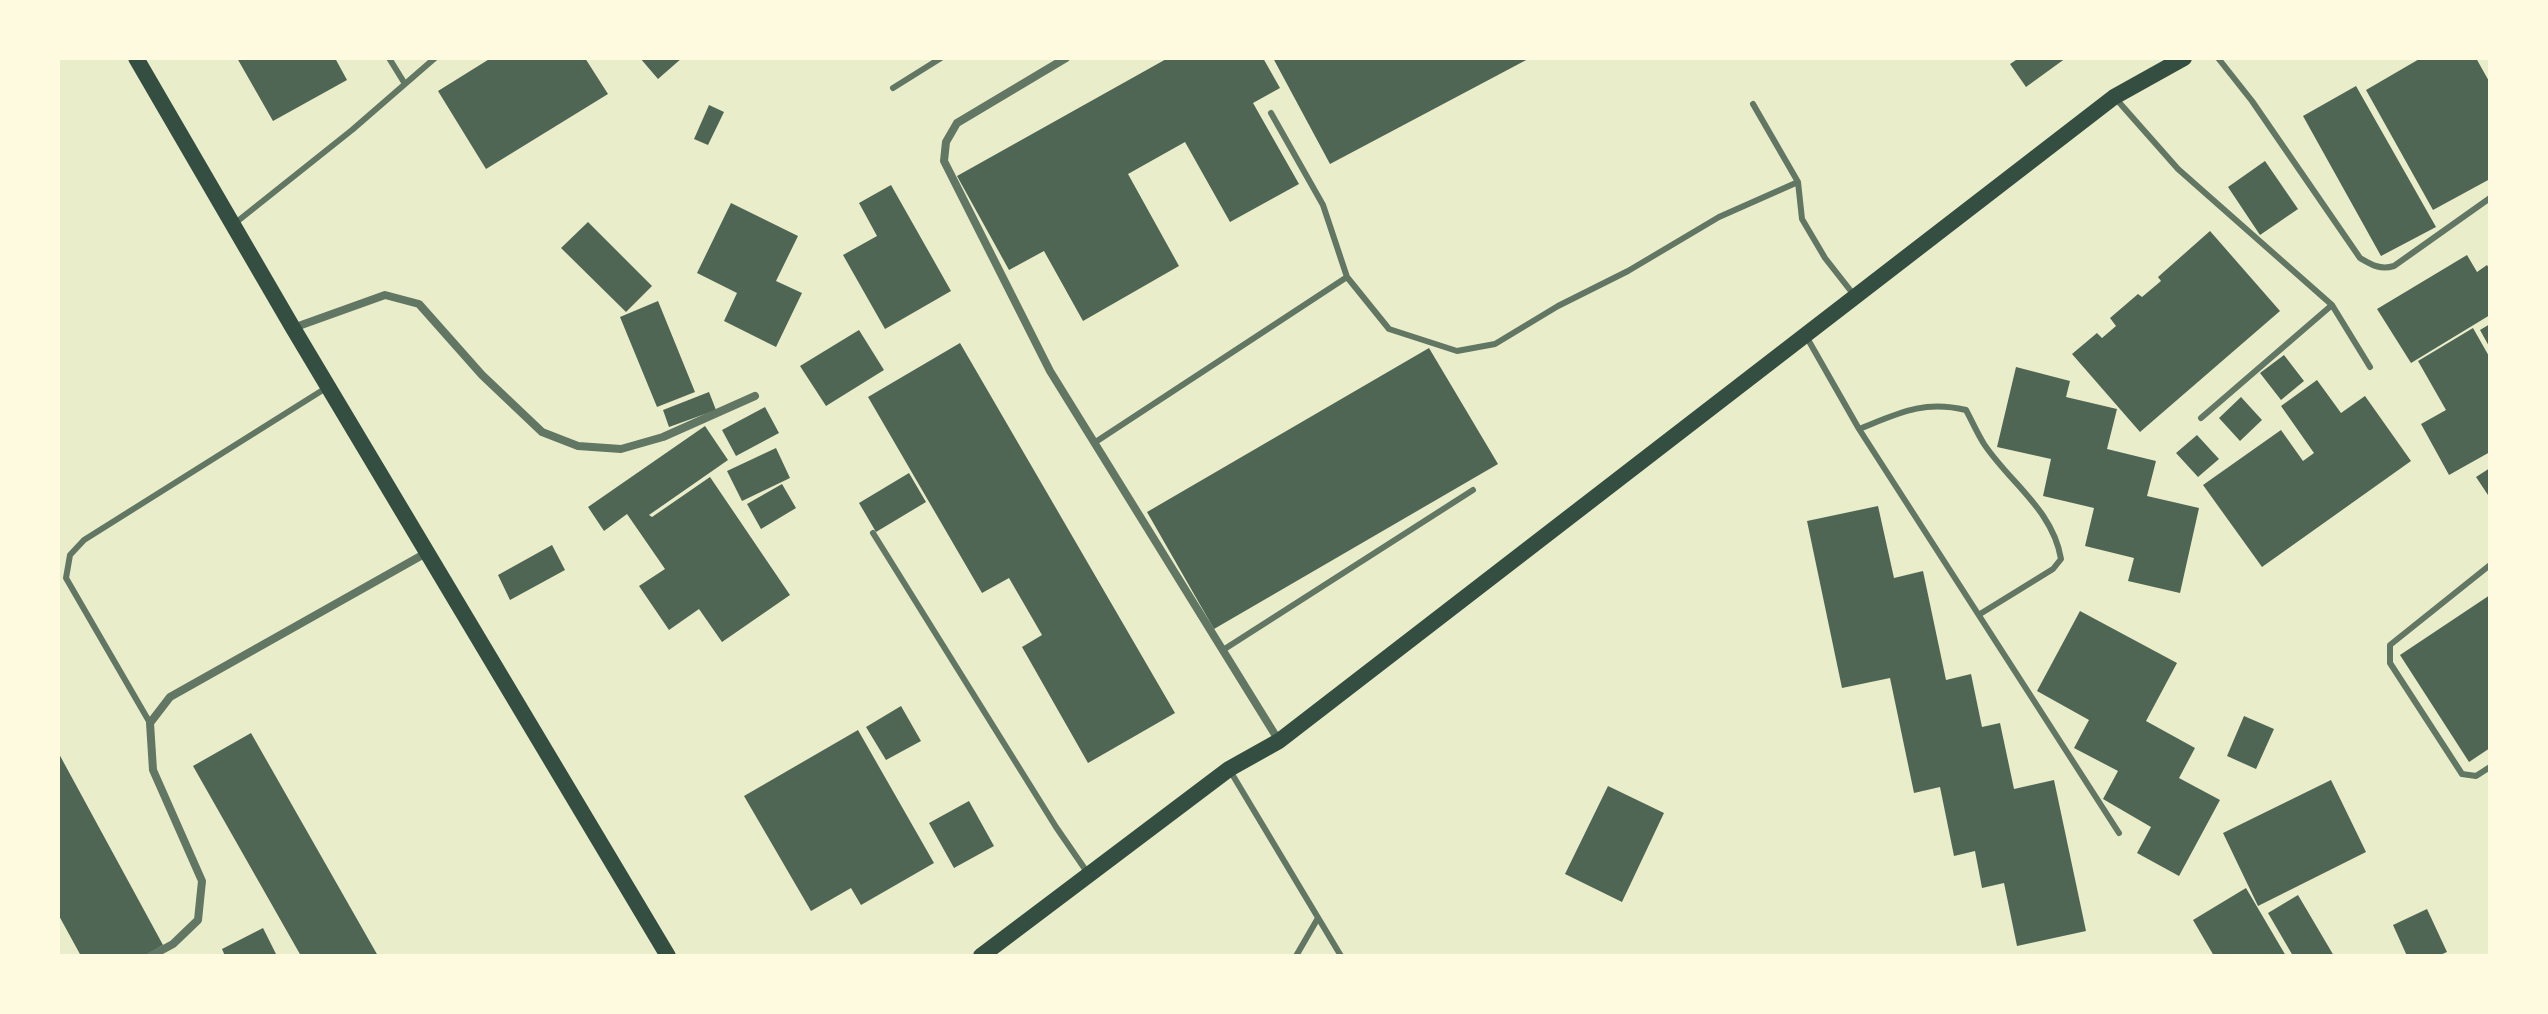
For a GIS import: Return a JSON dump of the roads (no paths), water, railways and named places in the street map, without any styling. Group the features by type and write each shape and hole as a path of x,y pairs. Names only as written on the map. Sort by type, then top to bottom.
{"main road":[{"path":"136,58 293,328 668,956"},
{"path":"981,956 1229,769 1279,741 2114,97 2184,58"}],"street":[{"path":"1066,58 957,123 946,142 944,161 1050,371 1279,741"},
{"path":"293,328 385,295 419,304 482,375 542,432 578,446 621,449 663,437 755,396"},
{"path":"151,956 173,944 198,920 202,881 153,770 150,723 170,697 427,552"}],"lane":[{"path":"389,58 405,84"},
{"path":"234,224 352,130 435,58"},
{"path":"893,88 941,58"},
{"path":"2218,58 2252,101 2360,258 2370,264 2384,269 2394,266 2490,198"},
{"path":"2114,97 2178,169 2332,305 2370,367"},
{"path":"1753,104 1798,182 1802,219 1825,258 1856,298"},
{"path":"1271,113 1323,205 1347,277 1389,329 1457,351 1495,344 1719,217 1798,182"},
{"path":"1094,443 1347,277"},
{"path":"2201,418 2332,305"},
{"path":"1806,336 1859,429 2119,833"},
{"path":"150,723 66,578 70,555 84,540 329,386"},
{"path":"1859,429 1917,406 1943,404 1966,410 1984,444 2050,523 2061,559 2053,569 1980,614"},
{"path":"1223,650 1473,490"},
{"path":"873,533 1089,875"},
{"path":"2490,565 2390,645 2390,663 2462,774 2476,776 2490,767"},
{"path":"1229,769 1341,956"},
{"path":"1296,956 1318,918"}]}
